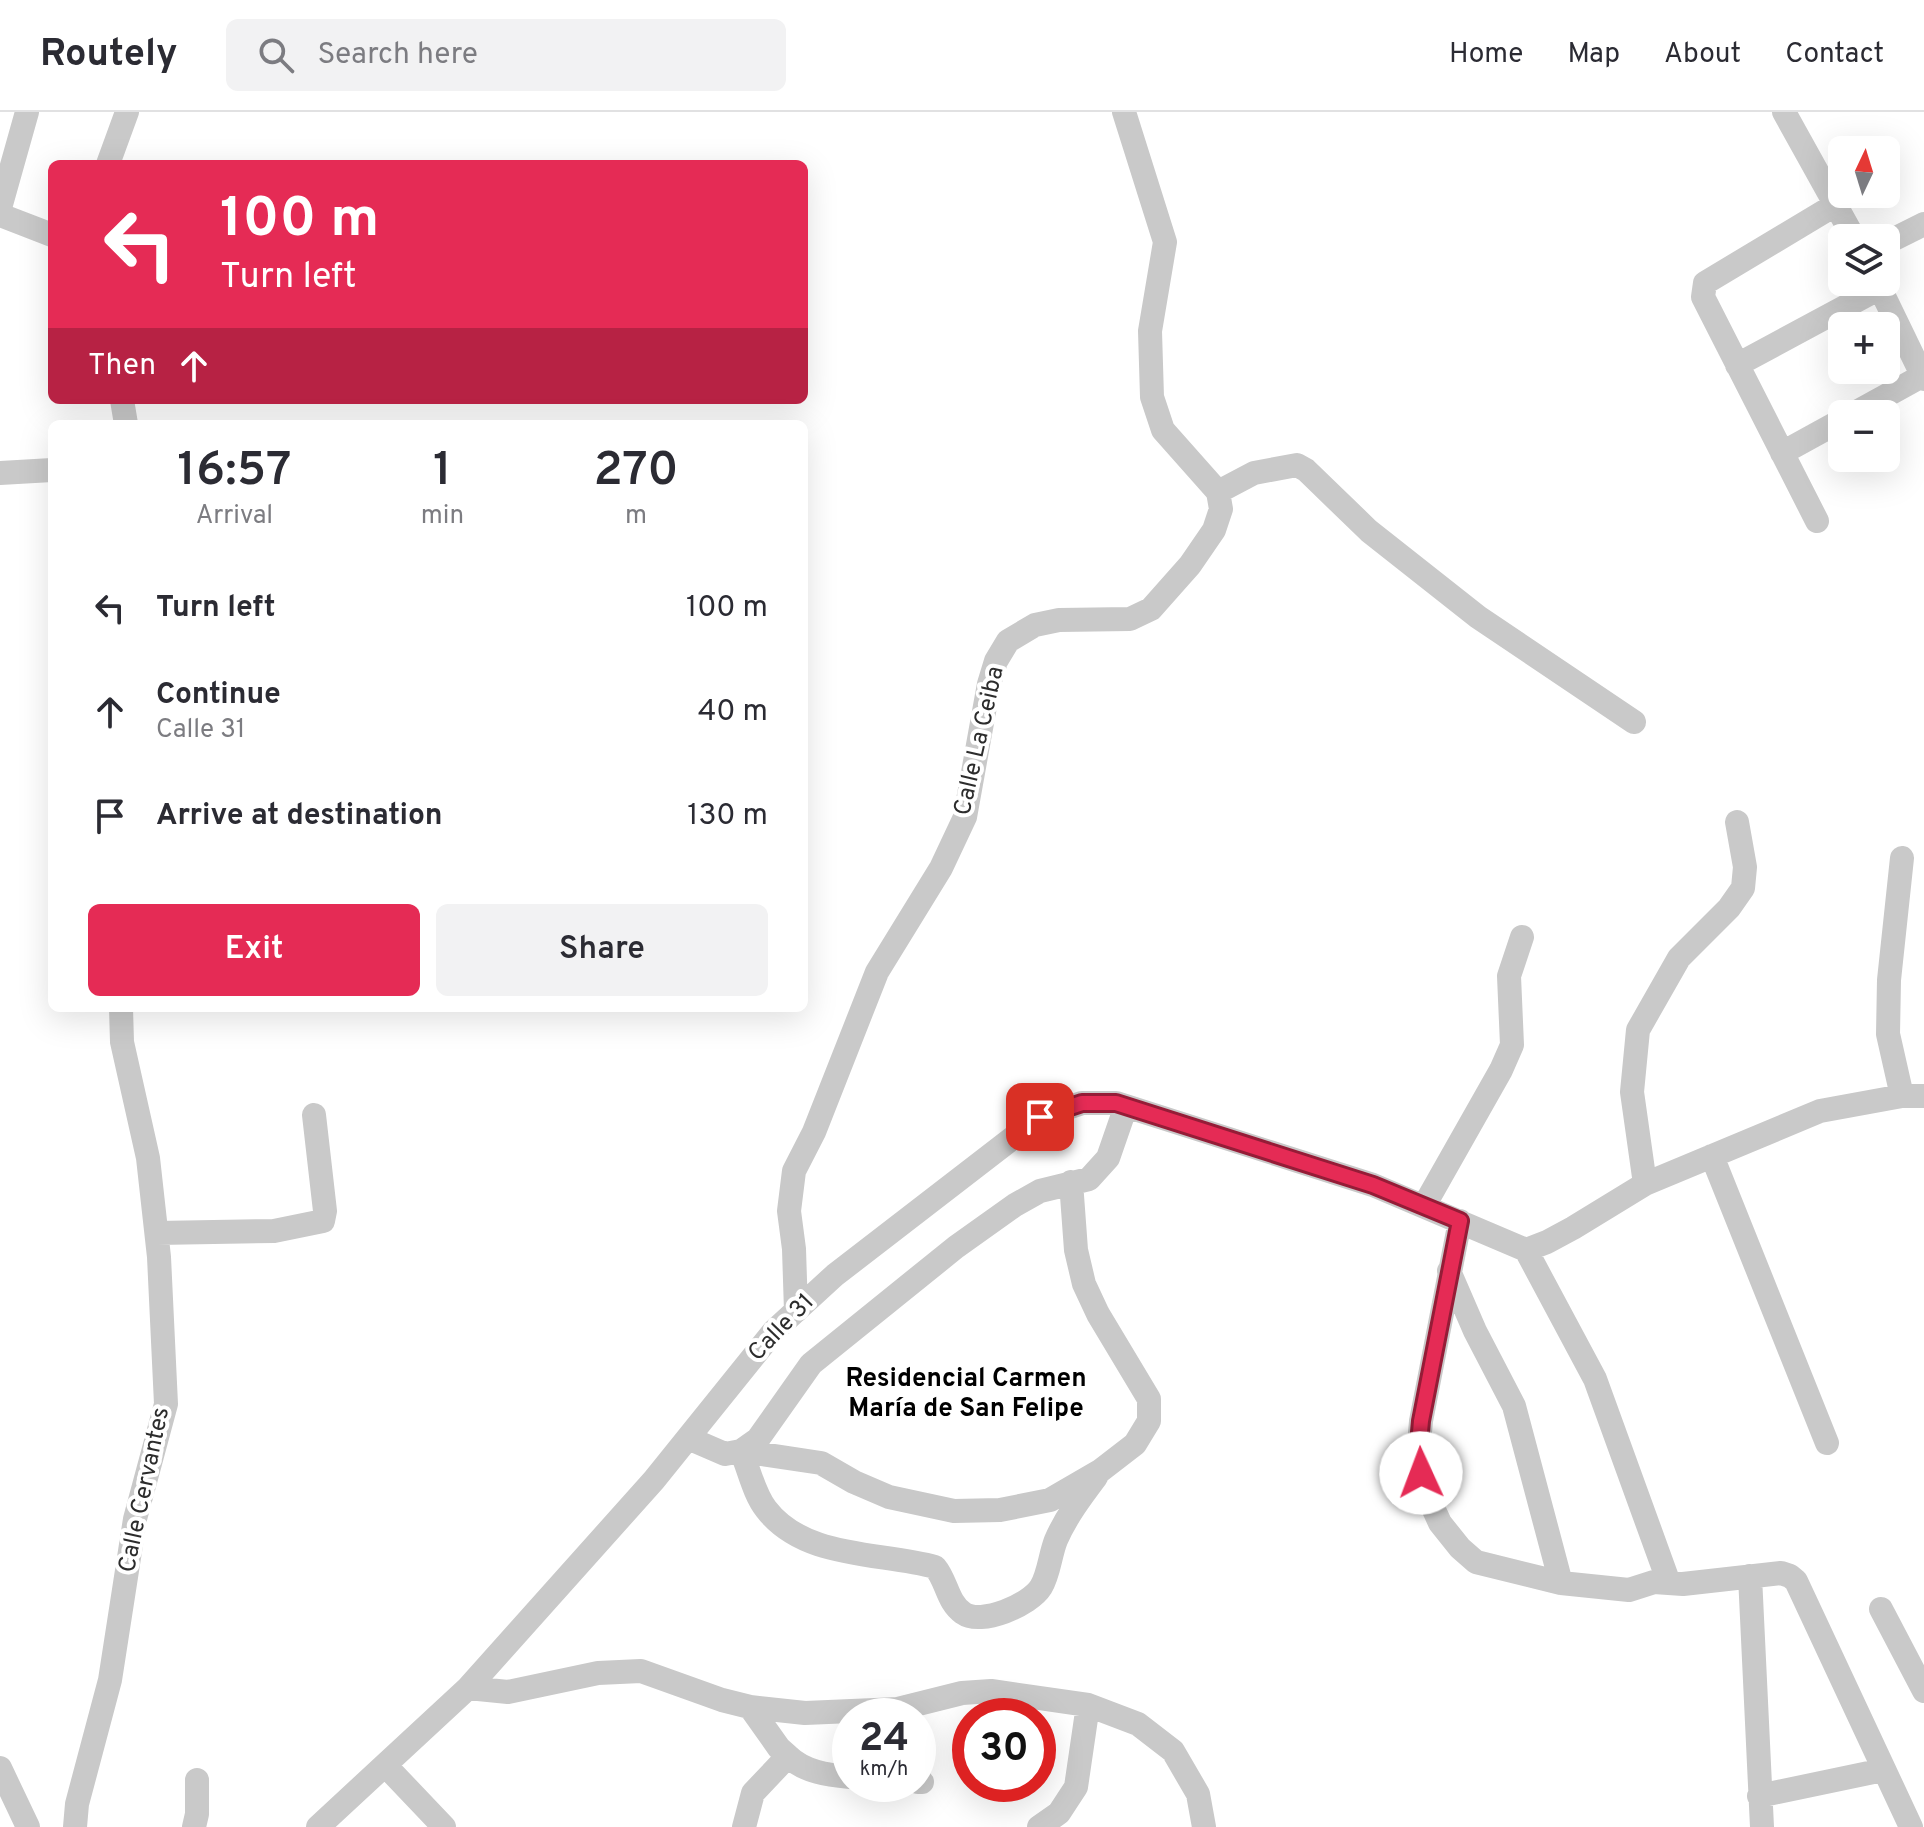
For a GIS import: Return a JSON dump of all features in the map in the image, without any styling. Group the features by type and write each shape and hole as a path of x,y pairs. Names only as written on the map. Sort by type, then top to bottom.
{"street":[{"path":"0,208 27,112"},
{"path":"109,160 127,112"},
{"path":"1124,112 1165,242 1150,331 1152,397 1163,430 1218,492 1254,473 1297,465 1306,470 1369,531 1478,617 1634,722"},
{"path":"1784,112 1828,192"},
{"path":"1817,521 1703,297 1705,283 1830,208"},
{"path":"0,215 48,233"},
{"path":"1900,236 1924,224"},
{"path":"1737,365 1859,296"},
{"path":"1880,400 1923,378 1883,296"},
{"path":"1782,453 1828,428"},
{"path":"0,473 48,470"},
{"name":"Calle La Ceiba","path":"796,1311 789,1211 794,1171 814,1132 877,972 941,868 965,817 996,661 1008,641 1035,625 1059,620 1130,619 1151,609 1190,565 1214,530 1221,509 1218,492"},
{"path":"1645,1184 1632,1092 1638,1030 1679,958 1729,908 1743,888 1745,867 1737,822"},
{"path":"1669,1583 1595,1379 1526,1250 1573,1228 1645,1184 1820,1111 1913,1096 1888,1034 1889,980 1902,858"},
{"path":"1424,1206 1512,1045 1509,976 1522,937"},
{"name":"Calle Cervantes","path":"75,1827 77,1804 110,1680 135,1519 166,1404 157,1233 148,1158 122,1042 121,1012"},
{"name":"Calle 31","path":"318,1827 468,1688 654,1480 774,1331 835,1275 1040,1117 1082,1103 1116,1103 1373,1185 1526,1250"},
{"path":"741,1451 758,1439 811,1364 956,1247 1040,1191 1089,1179 1108,1158 1126,1106"},
{"path":"157,1233 274,1231 323,1221 325,1211 314,1115"},
{"path":"1712,1156 1827,1443"},
{"path":"688,1438 725,1454 741,1451 821,1463 889,1497 954,1511 1000,1510 1050,1500 1100,1471 1135,1444 1149,1421 1149,1399 1098,1314 1084,1284 1076,1250 1071,1182"},
{"path":"1460,1221 1421,1421 1418,1455 1425,1490 1440,1523 1476,1562 1561,1583 1629,1590 1654,1582 1781,1573 1796,1581 1911,1827"},
{"path":"1449,1271 1475,1331 1514,1406 1561,1583"},
{"path":"741,1451 764,1507 779,1524 804,1538 853,1553 935,1567 956,1608 975,1618 1010,1609 1030,1599 1042,1586 1056,1541 1072,1510 1100,1471"},
{"path":"1750,1576 1762,1827"},
{"path":"1881,1609 1924,1691"},
{"path":"468,1688 508,1692 598,1673 641,1671 722,1700 750,1707 805,1713 898,1709 962,1693 991,1691 1088,1705 1138,1724 1173,1751 1198,1794 1204,1827"},
{"path":"1039,1827 1059,1813 1076,1787 1088,1705"},
{"path":"750,1707 779,1748 797,1765 832,1776"},
{"path":"744,1827 753,1793 788,1756"},
{"path":"385,1765 444,1827"},
{"path":"0,1768 16,1817"},
{"path":"1759,1796 1883,1770"},
{"path":"194,1827 197,1780"}],"district":[{"name":"Residencial Carmen María de San Felipe","path":"966,1394"}],"route":[{"path":"1040,1117 1082,1103 1116,1103 1373,1185 1460,1221 1421,1421 1418,1455 1421,1473"}]}
